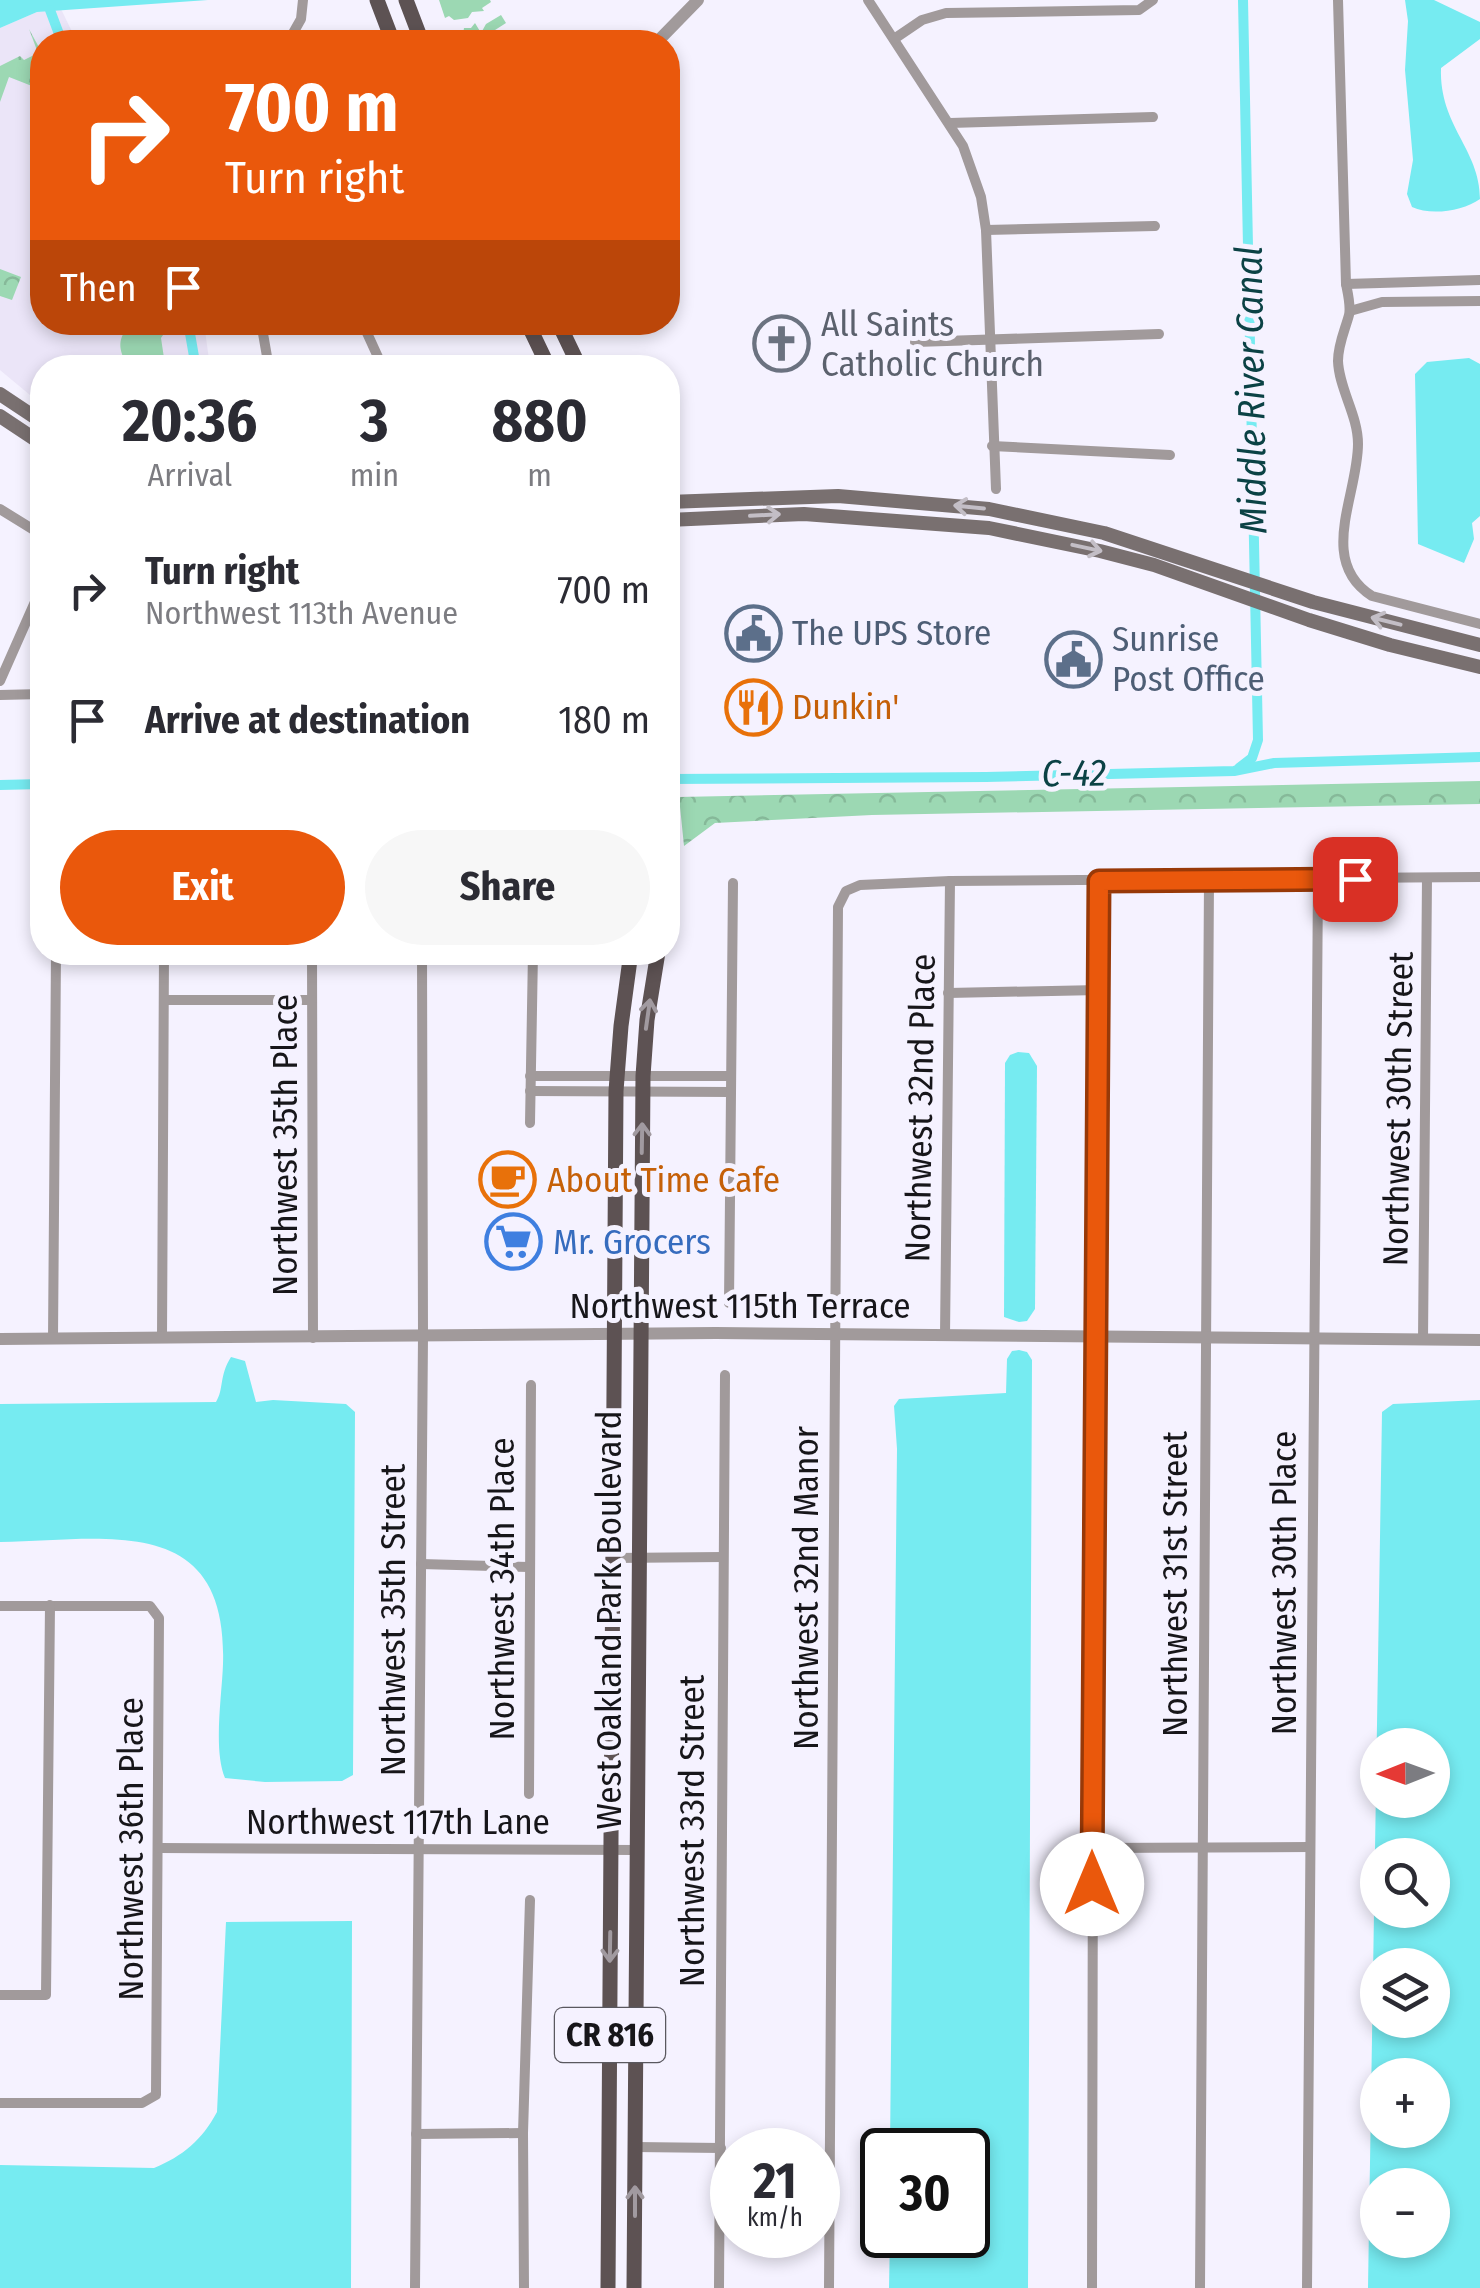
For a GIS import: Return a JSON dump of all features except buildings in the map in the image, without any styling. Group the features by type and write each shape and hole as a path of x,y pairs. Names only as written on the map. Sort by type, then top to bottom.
{"main road":[{"path":"377,0 388,30"},
{"path":"406,0 417,30"},
{"path":"0,394 30,414"},
{"path":"0,416 30,436"},
{"path":"680,502 838,496 990,509 1104,533 1277,590 1480,645"},
{"path":"680,519 804,514 988,528 1100,550 1390,645 1480,667"},
{"name":"West Oakland Park Boulevard","path":"608,2288 616,1084 630,965"},
{"name":"West Oakland Park Boulevard","path":"634,2288 643,1084 656,965"}],"street":[{"path":"295,30 302,19 303,0"},
{"path":"669,30 698,0"},
{"path":"868,0 950,123 972,167 986,230 996,489"},
{"path":"894,38 922,20 946,13 1049,6 1139,10 1153,0"},
{"path":"1338,0 1350,311 1341,335 1338,362 1358,434 1358,468 1344,526 1347,568 1358,587 1372,596 1480,624"},
{"path":"950,123 1154,117"},
{"path":"986,230 1156,226"},
{"path":"1346,284 1480,280"},
{"path":"1350,311 1382,302 1480,301"},
{"path":"916,342 1159,334"},
{"path":"992,446 1170,455"},
{"path":"0,509 30,528"},
{"path":"0,681 30,613"},
{"path":"0,695 30,694"},
{"name":"Northwest 30th Street","path":"1423,1340 1427,878"},
{"path":"950,881 1480,878"},
{"name":"Northwest 30th Place","path":"1307,2288 1318,879"},
{"name":"Northwest 31st Street","path":"1200,2288 1209,880"},
{"name":"Northwest 32nd Manor","path":"829,2288 838,907 846,891 860,885 950,881"},
{"name":"Northwest 32nd Place","path":"945,1336 950,881"},
{"path":"1092,2288 1099,881"},
{"path":"729,1303 733,882"},
{"path":"53,1339 56,965"},
{"path":"162,1338 164,965"},
{"name":"Northwest 35th Place","path":"312,965 313,1338"},
{"name":"Northwest 35th Street","path":"415,2288 422,965"},
{"path":"530,1123 533,965"},
{"path":"948,993 1099,990"},
{"path":"164,1000 312,1000"},
{"path":"530,1076 616,1084"},
{"path":"530,1091 731,1076"},
{"path":"643,1084 730,1092"},
{"name":"Northwest 115th Terrace","path":"0,1339 836,1334 1480,1340"},
{"name":"Northwest 33rd Street","path":"721,2128 726,1375"},
{"name":"Northwest 34th Place","path":"530,1794 531,1385"},
{"path":"613,1558 724,1556"},
{"path":"421,1564 529,1567"},
{"path":"0,1606 50,1605 46,1995 0,1995"},
{"name":"Northwest 36th Place","path":"0,2103 142,2103 156,2095 159,1618 150,1606 50,1605"},
{"path":"1092,1848 1310,1847"},
{"name":"Northwest 117th Lane","path":"159,1848 637,1850"},
{"path":"524,2288 523,2133 530,1900"},
{"path":"416,2134 523,2133"},
{"path":"635,2147 710,2148"},
{"name":"Northwest 33rd Street","path":"719,2258 719,2288"}],"shaded area":[{"path":"61,9 71,30 30,30 30,335 206,335 208,355 30,355 30,395 0,370 0,28 37,12"}],"green space":[{"path":"439,0 491,2 482,8 484,11 454,20 445,18"},
{"path":"501,15 506,23 495,30 483,30"},
{"path":"20,56 24,60 30,57 30,85 9,77 0,102 0,66"},
{"path":"0,269 21,277 12,300 0,296"},
{"path":"163,335 164,355 123,355 122,336"},
{"path":"1480,781 1480,804 872,815 715,823 684,846 680,797"}],"water":[{"path":"0,0 208,0 37,12 0,28"},
{"path":"1405,0 1434,0 1480,22 1480,39 1441,68 1446,106 1474,166 1480,199 1456,209 1420,210 1412,207 1407,194 1413,160 1405,70"},
{"path":"1469,358 1480,364 1480,516 1472,523 1474,539 1464,563 1418,544 1415,374 1427,362"},
{"path":"1018,1052 1029,1053 1037,1066 1035,1309 1027,1321 1019,1322 1004,1317 1005,1063"},
{"path":"1012,1351 1027,1352 1032,1360 1028,2288 889,2288 890,2258 990,2258 990,2128 890,2128 897,1449 894,1406 899,1399 1006,1393 1007,1359"},
{"path":"231,1357 245,1361 256,1402 346,1404 355,1412 353,1775 342,1781 225,1778 219,1738 223,1664 219,1615 205,1581 183,1558 154,1545 119,1540 0,1542 0,1404 216,1402"},
{"path":"1480,1400 1480,2288 1368,2288 1368,2258 1450,2258 1450,2168 1370,2168 1370,2148 1450,2148 1450,2058 1372,2058 1372,2038 1450,2038 1450,1948 1373,1948 1374,1928 1450,1928 1450,1838 1375,1838 1376,1818 1450,1818 1450,1728 1377,1728 1382,1412 1393,1404"},
{"path":"352,1921 351,2288 0,2288 0,2165 154,2168 191,2146 211,2122 217,2112 226,1922"}],"waterway":[{"name":"Middle River Canal","path":"1239,768 1252,758 1258,740 1243,0"},
{"path":"50,10 58,30"},
{"path":"190,335 194,355"},
{"name":"C-42","path":"680,779 1234,771 1274,763 1480,757"},
{"name":"C-42","path":"0,785 30,784"}],"place":[{"name":"All Saints Catholic Church","path":"782,344"},
{"name":"The UPS Store","path":"753,633"},
{"name":"Sunrise Post Office","path":"1073,659"},
{"name":"Dunkin'","path":"753,707"},
{"name":"About Time Cafe","path":"508,1180"},
{"name":"Mr. Grocers","path":"514,1242"}],"route":[{"path":"1092,1884 1099,881 1355,879"}]}
